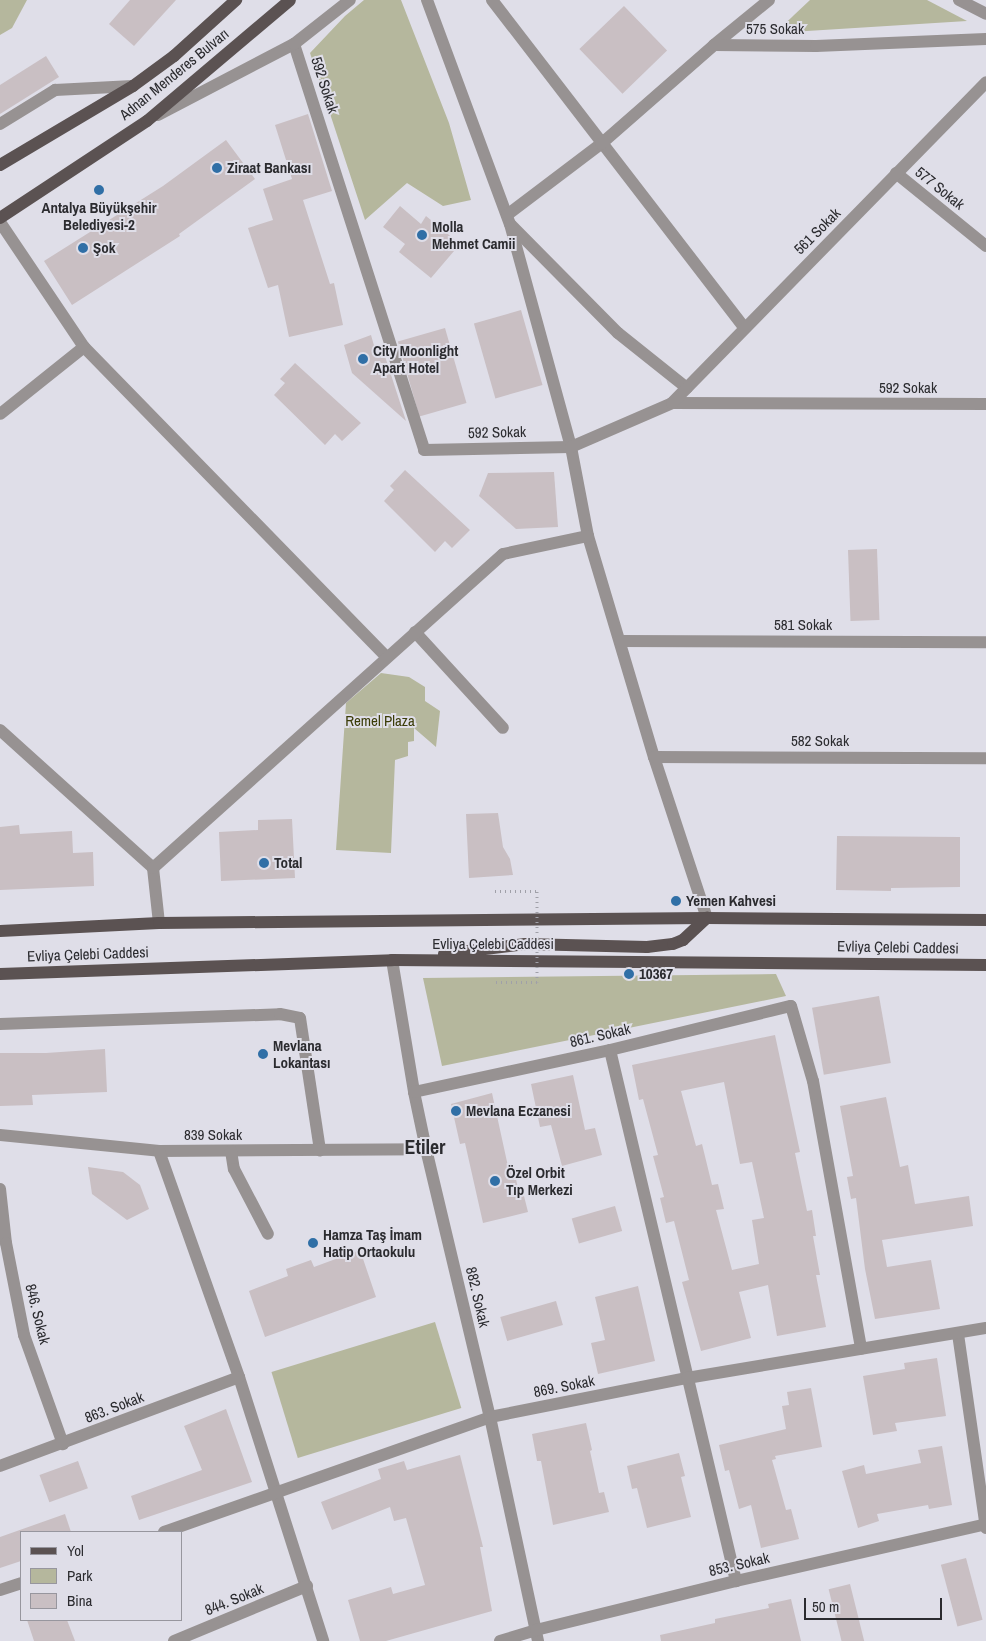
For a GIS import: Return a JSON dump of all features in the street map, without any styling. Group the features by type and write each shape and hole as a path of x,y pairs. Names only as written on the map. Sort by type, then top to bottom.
{"main road":[{"name":"Adnan Menderes Bulvarı","path":"0,164 133,86 174,56 236,0"},
{"name":"Adnan Menderes Bulvarı","path":"0,218 146,121 290,0"},
{"name":"Evliya Çelebi Caddesi","path":"0,930 159,923 707,918 986,920"},
{"path":"392,960 525,944 647,947 673,944 683,940 707,918"},
{"name":"Evliya Çelebi Caddesi","path":"0,974 392,960 986,965"}],"street":[{"path":"146,121 294,44 350,0"},
{"path":"427,0 508,220 571,447 588,536 654,757 707,918"},
{"path":"492,0 744,328"},
{"path":"508,220 602,144 714,45 769,0"},
{"path":"959,0 986,14"},
{"name":"575 Sokak","path":"714,45 816,46 986,39"},
{"name":"592 Sokak","path":"294,44 424,450 571,447 672,403 986,404"},
{"name":"561 Sokak","path":"672,403 986,82"},
{"path":"0,124 55,90 133,86"},
{"name":"577 Sokak","path":"896,173 986,246"},
{"path":"508,220 618,333 687,388"},
{"path":"0,222 84,347 386,657"},
{"path":"0,414 84,347"},
{"path":"153,868 503,554 588,536"},
{"path":"415,632 502,728"},
{"name":"581 Sokak","path":"620,640 986,642"},
{"path":"0,730 153,868 159,923"},
{"name":"582 Sokak","path":"654,757 986,758"},
{"name":"882. Sokak","path":"392,960 414,1092 426,1149 490,1417 537,1635"},
{"name":"861. Sokak","path":"414,1092 610,1050 792,1006 813,1081 861,1349"},
{"path":"0,1024 280,1014 300,1018 320,1150"},
{"path":"610,1050 736,1581"},
{"name":"839 Sokak","path":"0,1135 158,1151 426,1149"},
{"path":"158,1151 239,1377 323,1641"},
{"path":"231,1151 234,1169 268,1234"},
{"name":"846. Sokak","path":"0,1189 6,1243 24,1335 63,1444"},
{"name":"869. Sokak","path":"167,1531 490,1417 687,1378 986,1328"},
{"path":"958,1334 986,1525"},
{"name":"863. Sokak","path":"0,1466 239,1377"},
{"name":"853. Sokak","path":"500,1641 537,1635 736,1581 986,1525"},
{"path":"0,1590 20,1583"},
{"name":"844. Sokak","path":"174,1641 307,1586"}],"path":[{"path":"495,891 537,891 537,982 496,982"}],"green space":[{"path":"0,0 27,0 12,28 0,35"},
{"path":"364,0 401,0 449,123 471,200 443,206 407,183 365,220 310,53 345,16"},
{"path":"810,0 927,0 967,21 775,33"},
{"name":"Remel Plaza","path":"381,673 409,677 425,687 425,701 440,711 436,747 414,728 414,741 408,742 408,756 395,760 391,853 336,850 346,703"},
{"path":"776,974 786,996 442,1066 423,978"},
{"path":"435,1322 461,1408 298,1458 271,1372"}],"building":[{"path":"130,0 176,0 134,46 109,24"},
{"path":"624,6 667,51 622,94 579,49"},
{"path":"46,56 59,77 0,114 0,85"},
{"path":"308,114 332,191 303,200 330,284 334,283 343,325 289,337 278,285 268,288 248,228 273,220 263,189 292,179 275,125"},
{"path":"226,140 255,179 179,234 180,236 72,305 44,261 163,186"},
{"name":"Molla Mehmet Camii","path":"400,206 421,224 426,216 460,244 431,278 399,252 405,244 383,227"},
{"path":"521,310 542,385 495,398 474,324"},
{"path":"445,328 466,403 419,416 398,342"},
{"name":"City Moonlight Apart Hotel","path":"371,335 375,349 382,347 406,421 352,373 344,345"},
{"path":"295,363 361,423 342,441 335,434 325,445 274,395 285,383 280,379"},
{"path":"405,470 470,530 452,548 445,541 435,552 384,501 394,490 390,486"},
{"path":"554,472 558,527 516,529 479,496 488,473"},
{"path":"877,549 879,620 850,621 848,550"},
{"path":"498,813 503,847 510,859 513,875 469,878 466,814"},
{"path":"292,819 295,878 221,881 219,832 258,830 258,820"},
{"path":"19,825 20,834 72,831 73,853 93,852 94,886 0,890 0,827"},
{"path":"837,836 960,837 960,887 891,888 891,891 836,890"},
{"path":"879,996 891,1063 824,1075 812,1008"},
{"path":"775,1035 800,1152 795,1153 807,1211 812,1210 816,1236 813,1236 820,1275 816,1275 826,1327 777,1336 768,1285 739,1292 751,1338 701,1351 682,1282 689,1280 674,1221 666,1223 660,1198 664,1197 653,1156 658,1155 643,1099 639,1100 632,1065","holes":["724,1082 740,1164 752,1162 764,1218 752,1220 759,1264 732,1270 716,1210 724,1209 718,1184 712,1185 702,1144 696,1146 681,1091"]},
{"path":"105,1049 107,1092 32,1095 33,1105 0,1106 0,1053 46,1053"},
{"path":"573,1075 585,1130 595,1128 602,1155 562,1166 551,1125 540,1127 531,1084"},
{"path":"492,1093 509,1171 514,1170 519,1193 523,1192 528,1212 483,1223 465,1143 460,1144 451,1104"},
{"path":"886,1097 900,1167 908,1165 915,1204 969,1196 973,1226 882,1240 887,1267 931,1260 940,1309 875,1319 865,1269 856,1198 851,1199 847,1177 853,1176 840,1106"},
{"path":"88,1167 123,1172 140,1185 149,1209 127,1220 92,1194"},
{"path":"615,1206 622,1231 579,1243 572,1218"},
{"path":"360,1250 376,1297 265,1337 249,1291 288,1276 286,1269 311,1260 314,1267"},
{"path":"638,1286 655,1361 598,1374 591,1343 605,1340 595,1297"},
{"path":"556,1301 563,1325 507,1341 500,1317"},
{"path":"937,1358 946,1416 895,1423 897,1431 873,1435 863,1376 905,1369 904,1363"},
{"path":"811,1388 822,1447 775,1456 776,1459 772,1460 786,1510 791,1509 799,1539 761,1548 751,1505 739,1509 729,1470 725,1471 719,1445 786,1429 782,1406 789,1405 787,1392"},
{"path":"226,1409 252,1482 139,1520 131,1496 202,1470 184,1426"},
{"path":"586,1423 599,1493 604,1492 609,1512 553,1525 541,1461 537,1461 532,1434"},
{"path":"942,1446 952,1505 929,1509 928,1505 877,1514 879,1521 858,1528 842,1471 864,1465 866,1474 921,1463 918,1450"},
{"path":"679,1453 685,1476 681,1477 691,1517 647,1528 637,1488 632,1489 627,1466"},
{"path":"460,1455 483,1547 480,1547 492,1611 386,1641 360,1641 348,1600 391,1587 393,1594 425,1585 406,1518 394,1521 390,1507 332,1530 321,1502 381,1479 378,1469 404,1461 407,1470"},
{"path":"78,1461 88,1488 49,1502 39,1475"},
{"path":"65,1514 71,1531 20,1531 20,1561 0,1568 0,1537"},
{"path":"966,1558 983,1620 957,1627 941,1565"},
{"path":"850,1584 864,1641 842,1641 829,1589"},
{"path":"791,1599 801,1641 661,1641 660,1635 715,1623 715,1619 769,1608 768,1604"},
{"path":"27,1621 67,1621 75,1641 34,1641"}],"place":[{"name":"Ziraat Bankası","path":"217,168"},
{"name":"Antalya Büyükşehir Belediyesi-2","path":"99,190"},
{"name":"Molla Mehmet Camii","path":"422,235"},
{"name":"Şok","path":"83,248"},
{"name":"City Moonlight Apart Hotel","path":"363,359"},
{"name":"Total","path":"264,863"},
{"name":"Yemen Kahvesi","path":"676,901"},
{"name":"10367","path":"629,974"},
{"name":"Mevlana Lokantası","path":"263,1054"},
{"name":"Mevlana Eczanesi","path":"456,1111"},
{"name":"Özel Orbit Tıp Merkezi","path":"495,1181"},
{"name":"Hamza Taş İmam Hatip Ortaokulu","path":"313,1243"}],"district":[{"name":"Etiler","path":"425,1146"}]}
